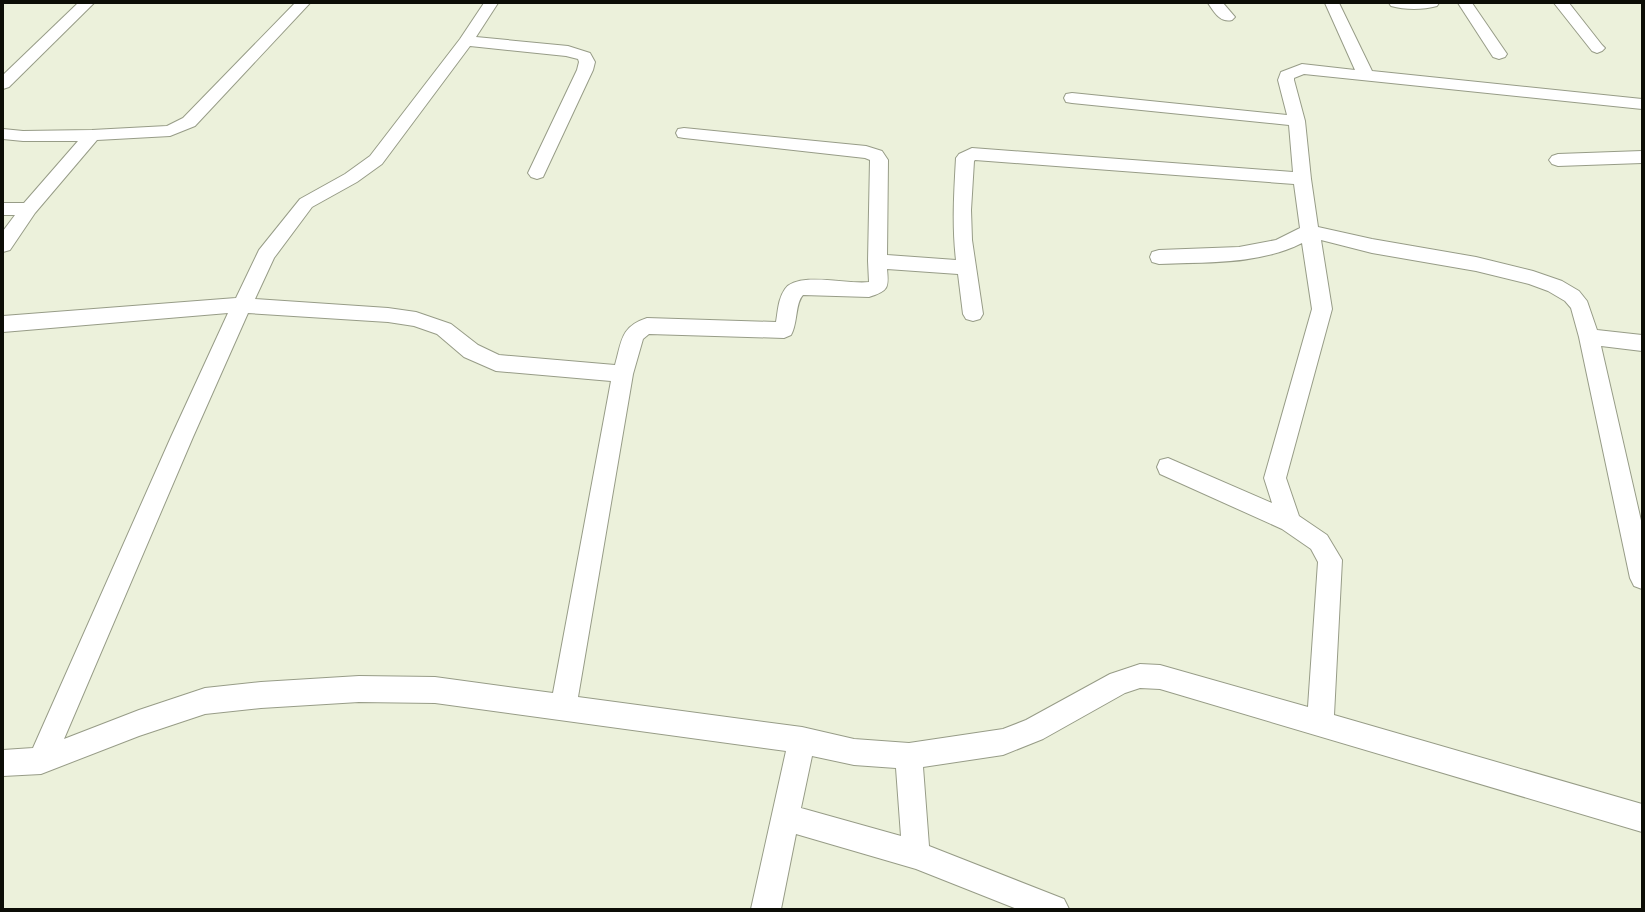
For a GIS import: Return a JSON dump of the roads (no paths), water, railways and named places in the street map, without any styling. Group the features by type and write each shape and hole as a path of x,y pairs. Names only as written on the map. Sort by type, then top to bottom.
{"street":[{"path":"3,84 61,26 87,3"},
{"path":"3,134 23,136 170,132 189,122 303,3"},
{"path":"41,761 179,445 266,255 306,203 351,178 376,160 466,41 491,3"},
{"path":"1215,3 1227,17"},
{"path":"1332,3 1366,76"},
{"path":"1396,3 1432,3"},
{"path":"1465,3 1499,54"},
{"path":"1561,3 1597,48"},
{"path":"466,41 568,51 584,56 587,62 585,70 537,173"},
{"path":"1290,522 1275,478 1322,309 1302,178 1297,121 1286,80 1287,75 1302,69 1642,104"},
{"path":"1072,98 1297,121"},
{"path":"563,707 623,374 633,337 638,330 647,326 776,331 784,330 787,324 790,295 794,289 802,287 869,290 877,287 879,282 877,261 879,160 876,155 866,152 684,133"},
{"path":"3,245 29,209 92,135"},
{"path":"973,314 966,268 962,210 965,158 972,154 1302,178"},
{"path":"1558,160 1642,157"},
{"path":"3,209 29,209"},
{"path":"1159,257 1239,254 1280,246 1310,231 1372,246 1476,264 1533,278 1555,286 1572,296 1580,306 1589,337 1642,578"},
{"path":"877,261 966,268"},
{"path":"3,324 242,306 388,315 416,319 444,329 471,351 496,363 623,374"},
{"path":"1589,337 1642,343"},
{"path":"1168,467 1290,522 1319,542 1330,560 1320,724"},
{"path":"3,763 41,761 139,723 205,701 261,695 360,689 435,690 802,740 854,752 909,756 1003,742 1034,730 1119,683 1140,676 1160,677 1642,818"},
{"path":"766,909 802,740"},
{"path":"909,756 916,855"},
{"path":"786,817 916,855 1054,909"}]}
